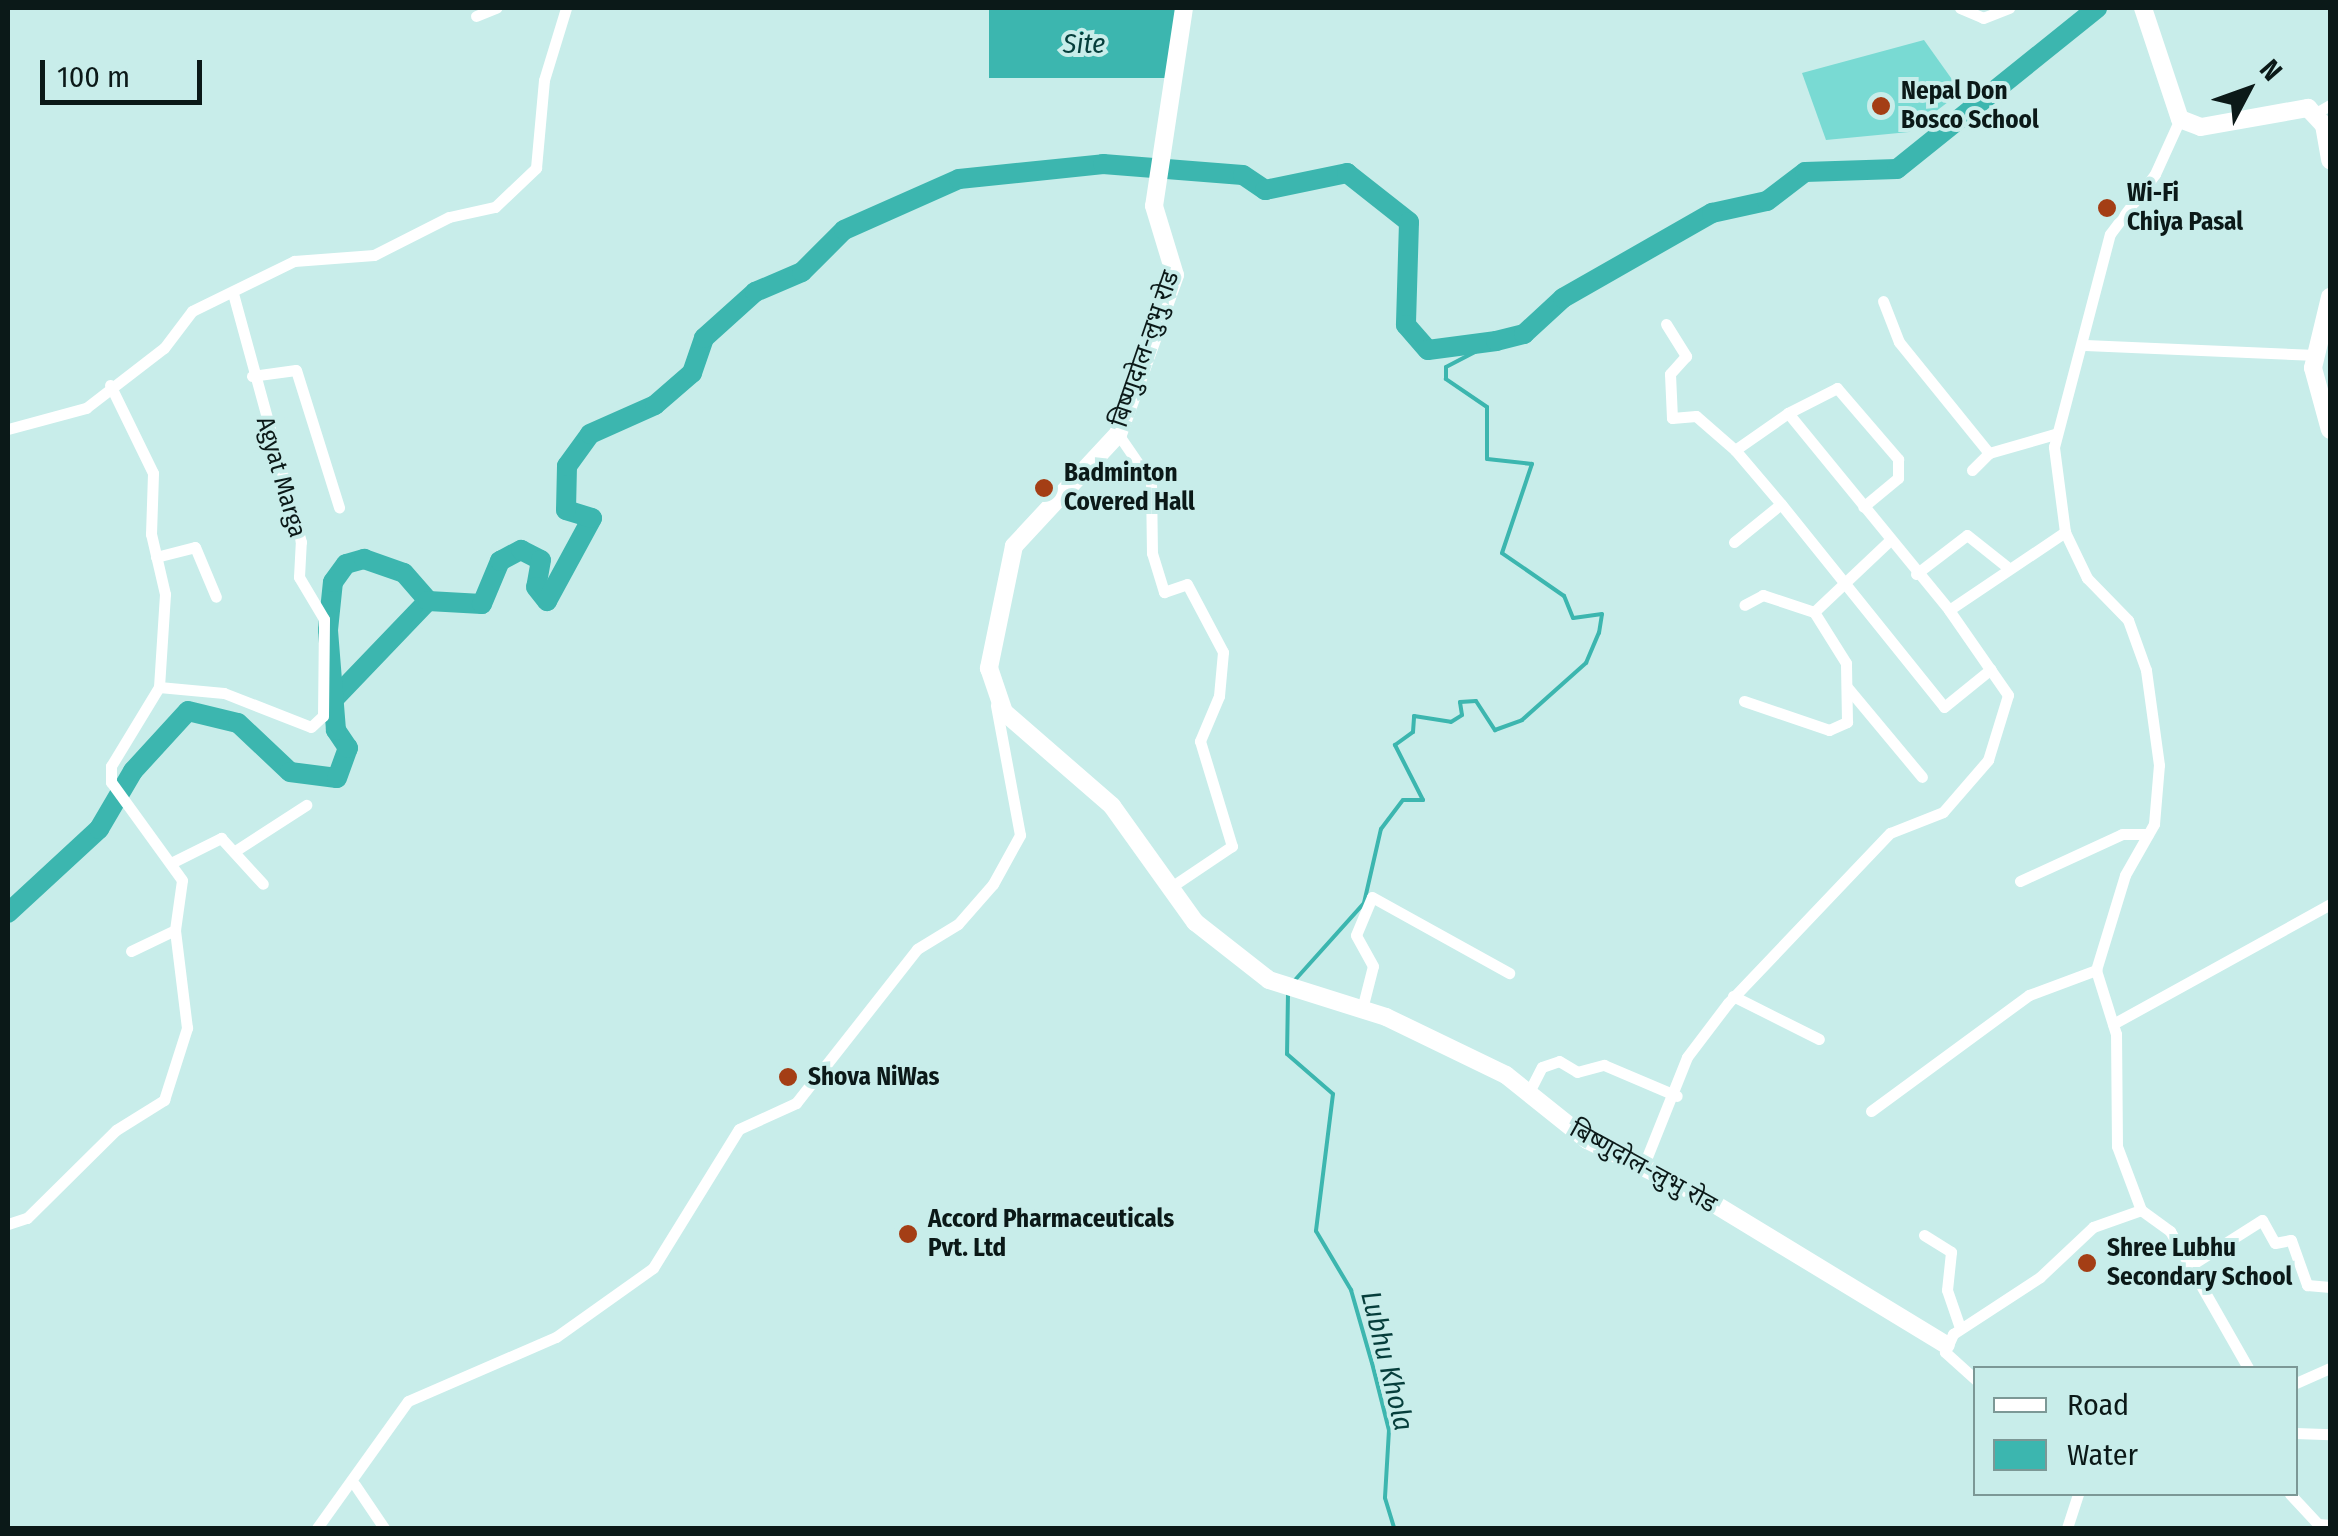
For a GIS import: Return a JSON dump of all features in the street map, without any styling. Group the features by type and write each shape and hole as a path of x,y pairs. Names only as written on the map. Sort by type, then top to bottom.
{"street":[{"path":"476,16 496,8"},
{"path":"8,430 86,408 110,385 164,348 192,311 294,260 374,255 449,217 495,206 536,168 544,80 566,8"},
{"name":"बिष्णुदोल-लुभु रोड","path":"1184,8 1155,204 1175,275 1118,434 1014,546 989,668 995,696 1112,806 1194,922 1280,984 1362,1009 1506,1075 1528,1094 1643,1167 1946,1345"},
{"path":"1960,8 1983,18 2009,8"},
{"path":"2143,8 2180,119 2154,174 2110,234 2086,345 2055,434 2065,532 2087,578 2128,620 2146,670 2159,764 2148,834 2124,874 2096,970 2112,1024 2117,1146 2140,1210 2170,1231 2247,1366"},
{"path":"2180,119 2201,128 2294,107 2323,108 2330,160"},
{"name":"Agyat Marga","path":"159,687 224,693 311,727 323,716 324,619 299,577 301,542 252,376 233,293"},
{"path":"2330,297 2316,355 2330,430"},
{"path":"1882,302 1900,342 1989,453"},
{"path":"1666,324 1686,356 1670,374 1672,418 1696,416 1735,450 1944,707 1991,669"},
{"path":"2086,345 2316,355"},
{"path":"252,376 296,370 338,507"},
{"path":"8,1224 40,1208 116,1130 164,1100 187,1028 174,930 182,880 134,807 116,790 111,766 159,687 164,594 156,557 153,472 110,385"},
{"path":"1735,450 1788,413 1837,388 1898,458 1898,478 1863,507"},
{"path":"1643,1167 1677,1096 1687,1057 1734,996 1890,833 1958,800 2005,722 2008,694 1991,669 1949,610 1788,413"},
{"path":"1118,434 1151,482 1152,552 1164,592 1188,584 1223,652 1219,696 1200,741 1232,846 1171,886"},
{"path":"1972,470 1989,453 2055,434"},
{"path":"1734,542 1781,504"},
{"path":"1949,610 2006,566 2065,532"},
{"path":"1916,574 1966,535 2006,566"},
{"path":"1814,612 1889,541"},
{"path":"156,557 195,547 216,597"},
{"path":"1744,605 1763,595 1814,612 1846,663 1847,687 1839,730 1744,701"},
{"path":"1847,687 1922,777"},
{"path":"317,1528 355,1485 390,1424 425,1388 556,1337 653,1268 739,1129 796,1103 917,949 958,924 993,884 1020,835 995,696"},
{"path":"235,851 306,805"},
{"path":"2020,881 2122,834 2148,834"},
{"path":"173,862 215,838 235,851 262,884"},
{"path":"1362,1009 1373,966 1356,935 1372,897 1509,972"},
{"path":"2112,1024 2330,904"},
{"path":"131,951 174,930"},
{"path":"1871,1112 2029,996 2096,970"},
{"path":"1734,996 1819,1039"},
{"path":"1528,1094 1542,1067 1560,1061 1577,1072 1604,1065 1677,1096"},
{"path":"1973,1378 1953,1367 1946,1345 1960,1327 2040,1276 2092,1227 2140,1210"},
{"path":"2191,1264 2262,1220 2275,1242 2292,1240 2307,1285 2330,1287"},
{"path":"1924,1235 1952,1252 1947,1290 1960,1327"},
{"path":"2298,1382 2330,1368"},
{"path":"2298,1433 2330,1434"},
{"path":"355,1485 384,1528"},
{"path":"2067,1528 2077,1496"},
{"path":"2292,1496 2318,1524 2330,1524"}],"shaded area":[{"path":"1924,40 1961,92 1909,132 1826,140 1802,73"}],"water":[{"name":"Site","path":"989,8 1181,8 1181,78 989,78"}],"waterway":[{"path":"8,913 99,829 133,771 188,711 238,723 290,772 337,778 348,748 336,730 328,630 333,582 346,564 364,559 404,573 428,601 482,604 500,561 521,550 541,560 536,587 547,601 592,518 566,510 567,466 590,434 655,405 692,373 704,338 755,292 802,272 844,230 959,179 1103,164 1243,175 1265,190 1347,173 1409,222 1406,325 1428,350 1496,341 1524,334 1563,298 1712,213 1767,201 1805,172 1897,169 2097,8"},
{"name":"Lubhu Khola","path":"1295,980 1364,903 1381,829 1403,800 1423,800 1395,745 1413,732 1414,716 1451,722 1462,715 1460,702 1476,701 1495,730 1522,720 1586,663 1599,633 1602,614 1573,618 1564,596 1502,553 1532,464 1487,459 1487,407 1446,379 1446,367 1496,341"},
{"path":"332,701 428,601"},
{"name":"Lubhu Khola","path":"1288,993 1287,1054 1333,1094 1316,1231 1351,1290 1372,1363 1389,1430 1385,1498 1394,1528"}],"place":[{"name":"Nepal Don Bosco School","path":"1881,106"},
{"name":"Wi-Fi Chiya Pasal","path":"2107,208"},
{"name":"Badminton Covered Hall","path":"1044,488"},
{"name":"Shova NiWas","path":"788,1077"},
{"name":"Accord Pharmaceuticals Pvt. Ltd","path":"908,1234"},
{"name":"Shree Lubhu Secondary School","path":"2087,1263"}]}
